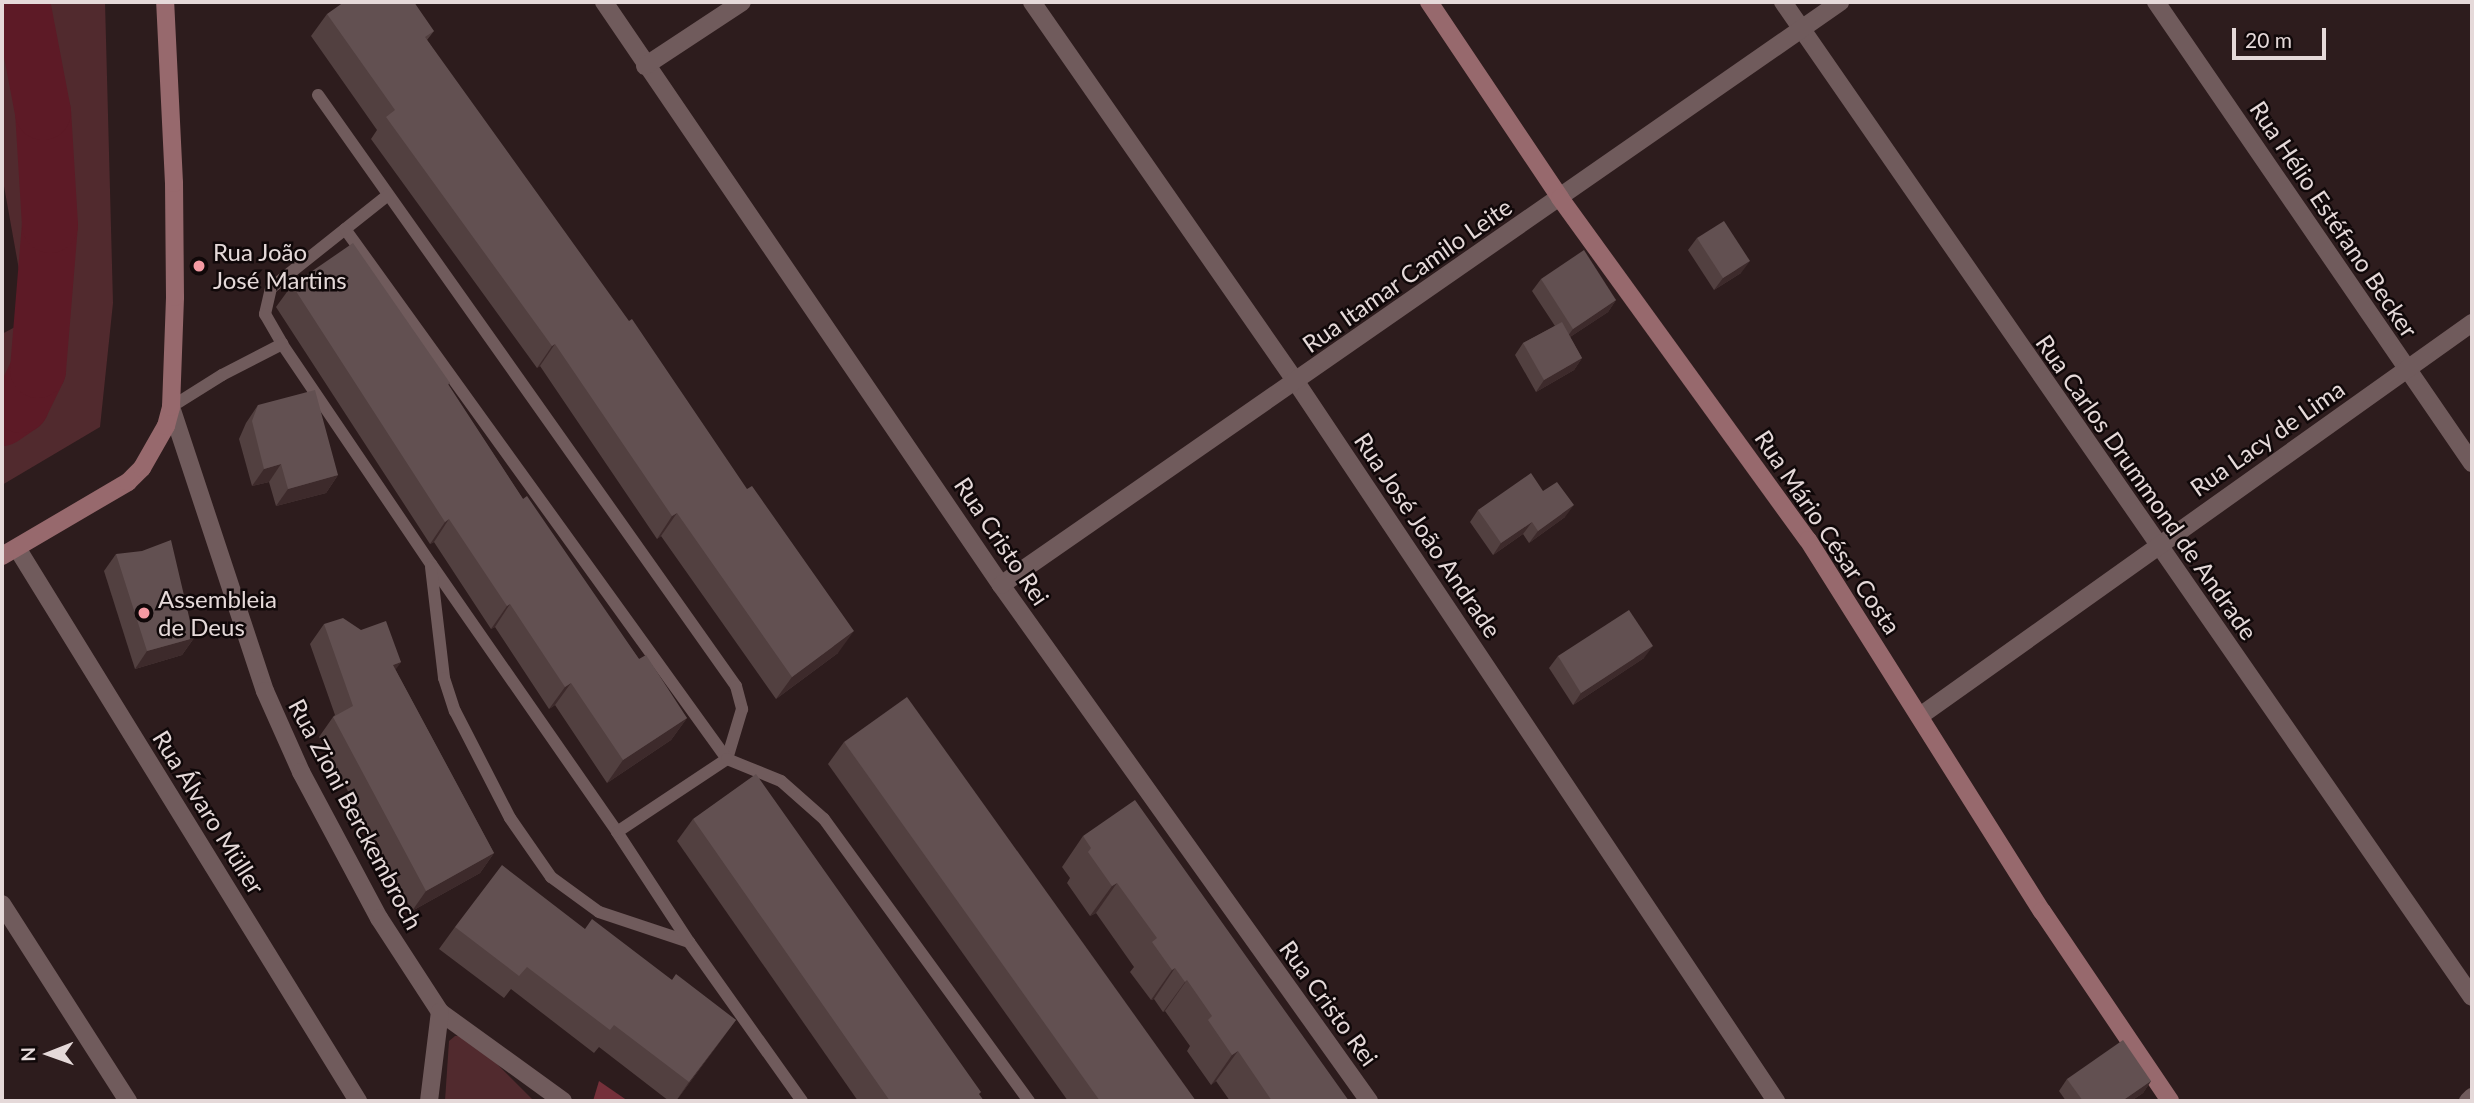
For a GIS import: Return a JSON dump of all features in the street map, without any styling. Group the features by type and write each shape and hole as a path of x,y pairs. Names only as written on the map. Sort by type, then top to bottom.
{"street":[{"path":"10,552 128,482 159,442 171,407 174,183 165,2"},
{"name":"Rua Cristo Rei","path":"604,2 645,66 1001,585 1369,1101"},
{"path":"645,66 742,2"},
{"name":"Rua José João Andrade","path":"1032,2 1296,382 1776,1101"},
{"name":"Rua Mário César Costa","path":"1429,2 1560,198 1808,540 2042,911 2169,1101"},
{"name":"Rua Carlos Drummond de Andrade","path":"1783,2 2157,547 2472,997"},
{"name":"Rua Itamar Camilo Leite","path":"1001,585 1840,2"},
{"name":"Rua Hélio Estéfano Becker","path":"2156,2 2472,463"},
{"name":"Rua Lacy de Lima","path":"1920,716 2472,323"},
{"name":"Rua Zioni Berckembroch","path":"171,407 265,691 301,772 379,918 440,1012 563,1101"},
{"name":"Rua Álvaro Müller","path":"10,552 358,1101"},
{"path":"2,904 128,1101"},
{"path":"429,1101 440,1012"},
{"path":"2468,1101 2472,1097"}],"lane":[{"path":"318,94 736,686 741,709 727,759 617,832"},
{"path":"388,195 271,288 265,314 282,344 430,564 617,832 689,942 802,1101"},
{"path":"345,229 727,759 781,781 824,819 1029,1101"},
{"path":"171,407 222,375 282,344"},
{"path":"430,564 444,678 455,711 510,818 551,877 599,912 689,942"}],"shaded area":[{"path":"2,2 105,2 113,303 100,427 2,485 2,334 28,320 2,175"},
{"path":"468,1035 534,1101 445,1101 449,1041 455,1036"},
{"path":"599,1081 628,1101 593,1101"}],"building":[{"path":"344,2 414,2 434,31 425,37 629,321 632,319 747,489 752,486 854,631 792,677 677,513 672,516 555,344 552,346 386,117 395,110 327,14"},
{"path":"1724,221 1750,261 1723,278 1697,238"},
{"path":"353,243 450,383 448,384 523,499 527,496 639,659 646,655 687,718 623,760 571,683 565,687 449,519 445,522 292,285"},
{"path":"1584,250 1616,300 1573,329 1541,279"},
{"path":"1562,322 1582,358 1544,380 1523,343"},
{"path":"315,390 338,475 288,489 281,464 264,469 252,421 258,405"},
{"path":"1531,473 1543,491 1557,482 1574,505 1538,531 1532,522 1501,543 1478,510"},
{"path":"171,540 194,638 147,651 116,554 142,551"},
{"path":"1629,610 1653,646 1581,693 1558,656"},
{"path":"343,618 361,630 386,621 401,662 393,665 494,853 426,891 333,717 353,706 324,624"},
{"path":"907,697 1196,1101 1100,1101 844,742"},
{"path":"756,774 981,1092 979,1094 984,1101 890,1101 693,819"},
{"path":"1135,800 1349,1101 1272,1101 1238,1051 1232,1055 1208,1020 1212,1016 1187,980 1185,982 1175,968 1172,970 1152,942 1157,938 1117,883 1112,886 1088,852 1091,848 1083,836"},
{"path":"502,865 585,929 592,919 672,980 676,974 736,1020 689,1082 614,1025 610,1030 527,967 519,976 455,927"},
{"path":"2123,1040 2151,1081 2122,1101 2083,1101 2067,1079"}],"waterway":[{"path":"2,418 21,405 38,370 50,225 43,112 22,2"}],"place":[{"name":"Rua João José Martins","path":"199,266"},
{"name":"Assembleia de Deus","path":"144,613"}]}
